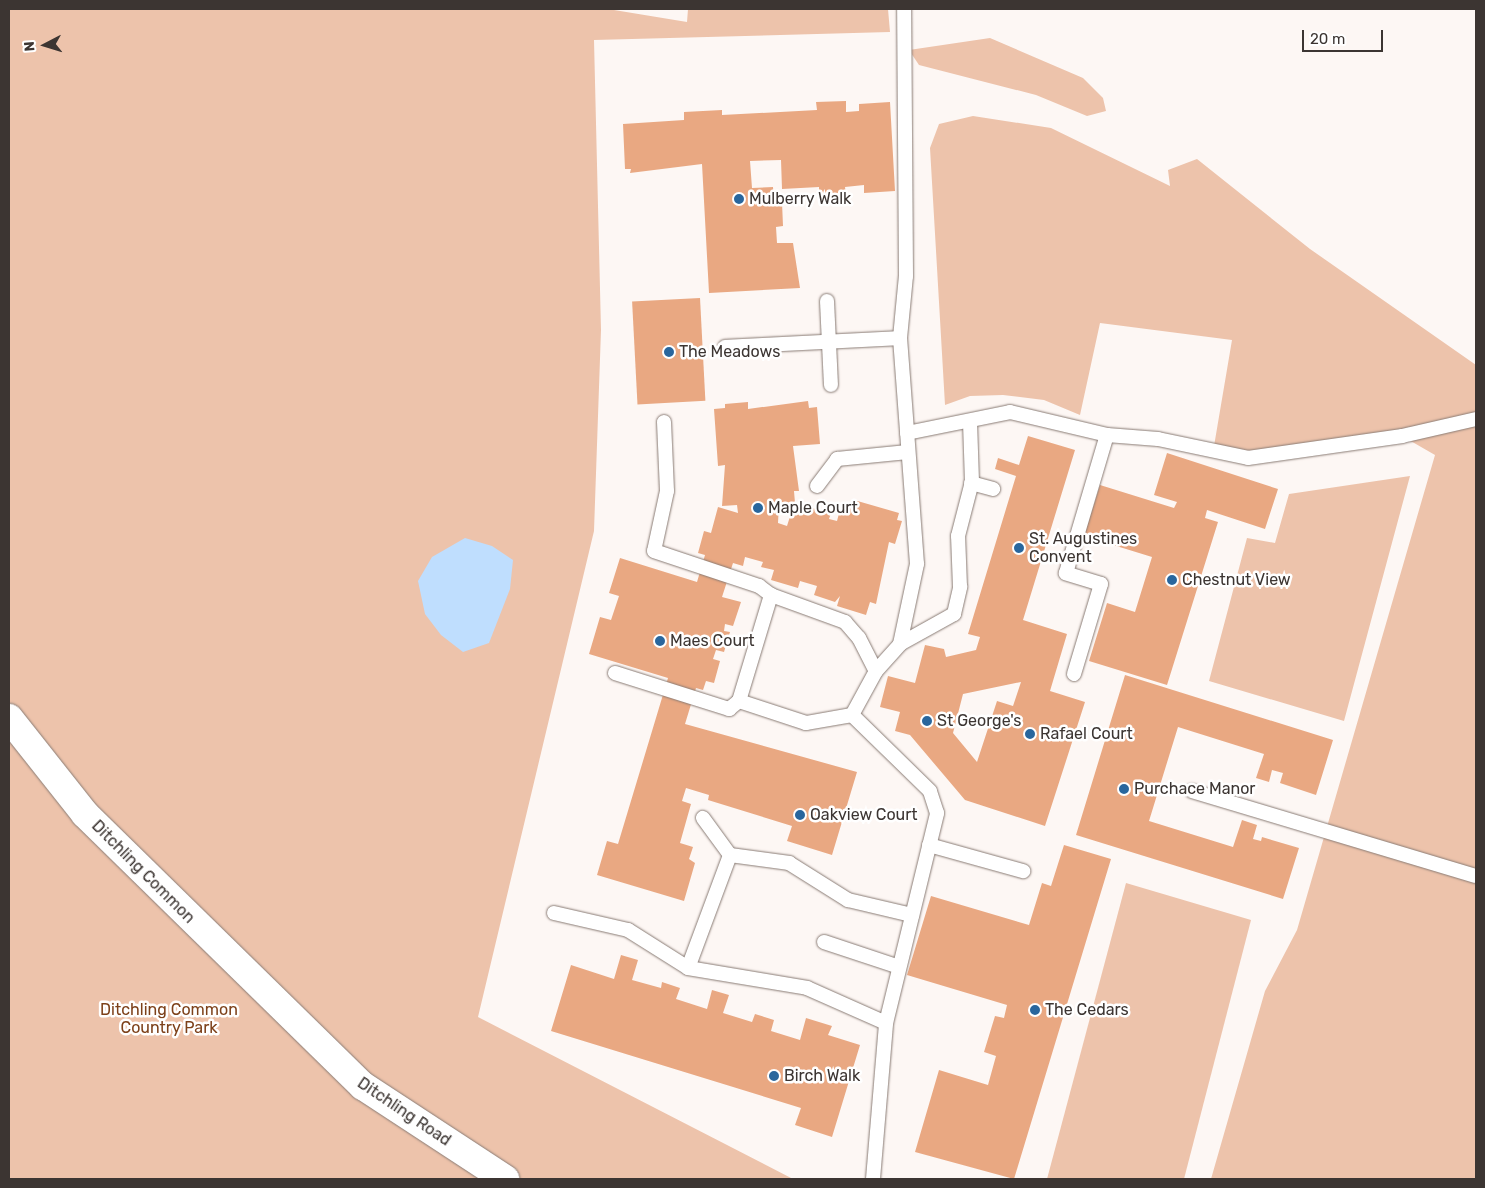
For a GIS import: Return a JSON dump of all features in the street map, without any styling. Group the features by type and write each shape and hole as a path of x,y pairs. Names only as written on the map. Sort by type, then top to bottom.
{"main road":[{"name":"Ditchling Common","path":"9,718 85,814 289,1015"},
{"name":"Ditchling Road","path":"289,1015 363,1086 505,1179"}],"lane":[{"path":"900,644 917,564 900,338 906,276 904,9"},
{"path":"827,302 831,385"},
{"path":"725,346 900,338"},
{"path":"907,433 1010,412 1107,435 1158,439 1248,458 1421,432 1476,419"},
{"path":"852,715 876,671 900,644 954,614 960,587 958,536 971,483 970,421"},
{"path":"664,422 667,491 654,550 759,586 771,595 845,622 859,638 876,671"},
{"path":"1074,674 1101,584 1066,573 1107,435"},
{"path":"818,486 837,459 908,452"},
{"path":"971,483 993,488"},
{"path":"615,673 729,709 739,701 771,595"},
{"path":"739,701 806,723 852,715"},
{"path":"852,715 930,791 937,814 886,1023 872,1179"},
{"path":"1192,791 1476,876"},
{"path":"703,818 730,854 789,863 848,900 912,915"},
{"path":"929,845 1023,871"},
{"path":"688,968 730,854"},
{"path":"554,913 628,930 688,968 807,988 886,1023"},
{"path":"824,942 898,968"}],"green space":[{"name":"Ditchling Common Country Park","path":"9,9 608,9 687,22 688,9 888,9 890,32 594,40 601,330 594,531 478,1017 793,1179 9,1179"},
{"path":"990,38 1083,78 1103,98 1106,111 1087,116 1036,95 919,65 909,50"},
{"path":"973,116 1051,128 1170,186 1168,170 1197,159 1310,249 1476,365 1476,1179 1211,1179 1265,991 1297,930 1435,455 1402,436 1248,458 1213,452 1232,340 1100,323 1080,415 1044,400 1003,395 970,396 945,405 930,148 939,124"},
{"path":"1410,476 1344,721 1209,681 1247,538 1275,543 1289,494"},
{"path":"1126,883 1251,920 1184,1179 1047,1179"}],"water":[{"path":"465,538 492,546 513,560 510,589 489,643 463,652 441,635 425,614 418,581 432,557"}],"building":[{"name":"Mulberry Walk","path":"846,101 846,112 859,111 859,104 890,102 895,191 864,193 864,185 845,187 846,195 819,197 819,187 782,189 781,160 750,161 752,188 773,187 774,202 782,202 783,226 776,227 777,243 793,243 800,288 709,293 702,164 630,173 631,169 625,169 623,124 684,120 684,112 722,110 722,115 817,110 816,102"},
{"name":"The Meadows","path":"700,298 705,401 637,404 632,302"},
{"path":"808,401 809,408 817,407 820,444 793,446 799,491 794,491 795,503 779,504 778,523 787,526 793,507 808,512 809,507 831,513 829,519 837,521 841,506 852,509 854,500 899,513 897,520 902,521 895,544 889,542 876,604 870,602 866,615 837,606 840,596 835,602 814,595 817,586 800,581 798,588 771,580 774,570 761,567 763,562 745,557 743,566 733,563 722,597 741,602 733,626 725,624 724,631 730,632 724,652 716,650 713,659 720,661 714,683 706,681 703,690 696,688 685,724 857,772 832,855 787,841 792,826 708,800 709,795 686,788 682,801 691,804 680,843 693,847 689,859 695,863 684,901 597,875 607,841 618,844 668,678 589,654 600,617 611,620 619,596 609,593 620,558 697,582 705,555 698,553 704,531 711,533 718,507 738,513 737,505 722,506 725,465 718,466 714,409 725,408 725,404 748,402 748,409"},
{"path":"1028,436 1075,450 1023,620 1067,634 1050,691 1085,702 1045,826 965,800 910,735 895,731 900,712 880,707 888,676 915,683 925,645 944,649 946,657 976,650 980,637 968,634 1016,476 995,469 998,458 1019,465","holes":["1021,682 1013,706 997,701 977,762 953,733 963,694"]},
{"name":"Chestnut View","path":"1167,453 1278,489 1265,529 1207,510 1205,518 1218,522 1167,685 1089,661 1107,603 1135,612 1152,557 1084,536 1100,485 1174,508 1177,502 1154,495"},
{"name":"Purchace Manor","path":"1125,675 1333,740 1316,795 1280,783 1283,773 1272,770 1269,782 1256,778 1264,754 1178,727 1149,821 1233,847 1242,820 1257,825 1253,839 1261,841 1262,837 1299,848 1283,899 1076,835"},
{"name":"The Cedars","path":"1064,845 1111,859 1014,1179 915,1152 939,1070 988,1085 996,1056 984,1052 995,1016 1004,1018 1007,1005 907,975 931,896 1029,925 1042,883 1051,886"},
{"name":"Birch Walk","path":"621,955 638,960 632,980 661,988 662,982 680,988 676,999 707,1009 712,990 729,995 723,1013 752,1022 755,1014 774,1020 771,1031 800,1040 806,1018 832,1026 828,1035 860,1045 832,1137 795,1125 801,1108 551,1031 571,965 614,979"}],"place":[{"name":"Mulberry Walk","path":"739,199"},
{"name":"The Meadows","path":"669,352"},
{"name":"Maple Court","path":"758,508"},
{"name":"St. Augustines Convent","path":"1019,548"},
{"name":"Chestnut View","path":"1172,580"},
{"name":"Maes Court","path":"660,641"},
{"name":"St George's","path":"927,721"},
{"name":"Rafael Court","path":"1030,734"},
{"name":"Purchace Manor","path":"1124,789"},
{"name":"Oakview Court","path":"800,815"},
{"name":"The Cedars","path":"1035,1010"},
{"name":"Birch Walk","path":"774,1076"}]}
